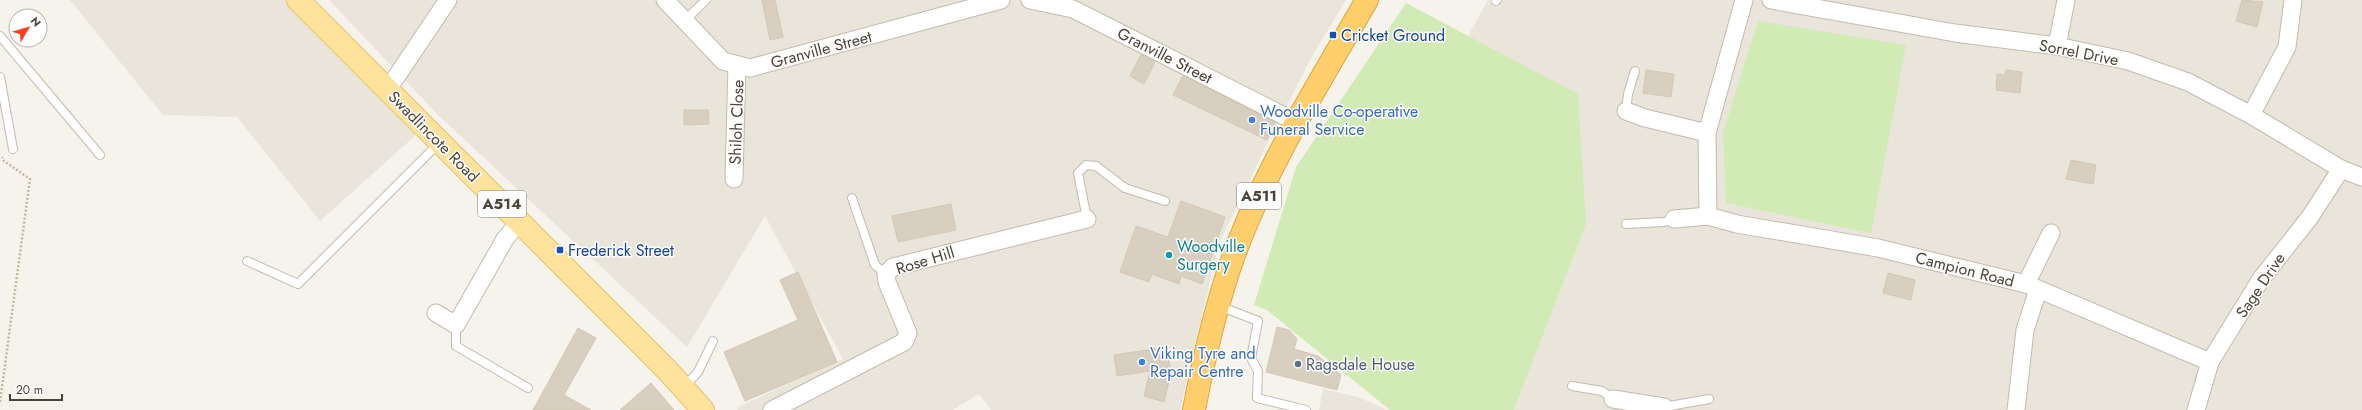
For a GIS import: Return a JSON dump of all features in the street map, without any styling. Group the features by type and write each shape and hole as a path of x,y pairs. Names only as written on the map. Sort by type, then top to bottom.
{"highway":[{"name":"A511","path":"1194,410 1217,305 1234,254 1259,197 1296,122 1367,0"}],"main road":[{"name":"Swadlincote Road","path":"298,0 520,221 703,410"}],"street":[{"path":"388,89 448,0"},
{"name":"Granville Street","path":"664,0 723,62 750,68 1001,0"},
{"name":"Granville Street","path":"1030,0 1049,1 1073,9 1296,122"},
{"path":"1708,216 1707,133 1744,0"},
{"name":"Sorrel Drive","path":"1771,0 1844,7 1954,33 2057,46 2128,61 2188,82 2251,115 2341,169 2362,177"},
{"path":"2057,46 2066,0"},
{"path":"2251,115 2287,47 2293,0"},
{"name":"Shiloh Close","path":"734,179 737,65"},
{"path":"1626,110 1645,118 1707,133"},
{"name":"Sage Drive","path":"2196,410 2210,362 2261,279 2310,217 2341,169"},
{"name":"Campion Road","path":"1674,219 1708,216 1737,224 1878,248 2032,287 2210,362"},
{"name":"Rose Hill","path":"772,410 889,352 904,342 908,333 887,282 886,274 893,267 1087,218"},
{"path":"436,313 456,325 505,239 520,221"},
{"path":"2016,410 2025,330 2032,287 2051,233"},
{"path":"1613,399 1636,407 1664,407"}],"lane":[{"path":"684,20 706,0"},
{"path":"0,36 100,155"},
{"path":"1626,110 1628,94 1635,71"},
{"path":"0,78 12,149"},
{"path":"247,262 298,284 440,141"},
{"path":"1087,218 1078,173 1086,165 1096,166 1125,188 1165,201"},
{"path":"852,198 875,265 886,274"},
{"path":"1626,224 1664,222 1674,219"},
{"path":"1217,305 1258,321 1251,358 1258,371 1257,398 1306,410"},
{"path":"456,325 456,346 528,388"},
{"path":"683,388 698,372 713,341"},
{"path":"1572,386 1602,391 1613,399"},
{"path":"1664,407 1709,399"}],"path":[{"path":"0,151 4,161 30,179 0,402"}],"shaded area":[{"path":"70,0 287,0 416,135 320,221 237,117 163,115"},
{"path":"329,0 1346,0 1314,53 1264,150 1218,246 1180,410 991,410 979,394 953,410 738,410 736,408 843,359 765,216 687,347 438,115"},
{"path":"1488,0 2362,0 2362,410 1514,410 1586,224 1468,36"},
{"path":"1323,389 1358,397 1387,410 1319,410"}],"green space":[{"path":"1406,3 1578,94 1586,224 1514,410 1390,410 1267,310 1254,305 1296,167"},
{"path":"1758,21 1906,45 1871,233 1726,203 1723,133"}],"building":[{"path":"762,0 775,0 783,37 770,40"},
{"path":"2242,0 2263,2 2257,27 2236,21"},
{"path":"1141,55 1155,62 1144,84 1130,76"},
{"path":"1646,70 1674,74 1671,97 1643,93"},
{"path":"2006,70 2022,72 2020,93 1996,90 1997,74 2005,75"},
{"path":"1183,76 1275,122 1267,140 1173,95"},
{"path":"684,110 708,110 709,124 684,125"},
{"path":"2071,160 2096,165 2093,184 2066,179"},
{"name":"Woodville Surgery","path":"1181,201 1225,217 1202,284 1181,276 1179,284 1152,274 1149,282 1120,272 1136,226 1168,237"},
{"path":"951,204 956,230 898,242 892,216"},
{"path":"798,272 837,362 745,401 724,352 798,320 780,280"},
{"path":"1888,273 1915,280 1911,300 1883,293"},
{"name":"Ragsdale House","path":"1277,327 1289,330 1297,339 1294,349 1318,356 1341,375 1337,390 1266,372"},
{"path":"578,328 596,338 564,395 591,410 533,410"},
{"name":"Viking Tyre and Repair Centre","path":"1167,347 1171,373 1164,402 1144,396 1150,371 1117,376 1114,355"},
{"path":"651,383 674,410 620,410"}],"place":[{"name":"Cricket Ground","path":"1333,35"},
{"name":"Woodville Co-operative Funeral Service","path":"1252,120"},
{"name":"Frederick Street","path":"560,250"},
{"name":"Woodville Surgery","path":"1169,255"},
{"name":"Viking Tyre and Repair Centre","path":"1142,362"},
{"name":"Ragsdale House","path":"1298,364"}]}
